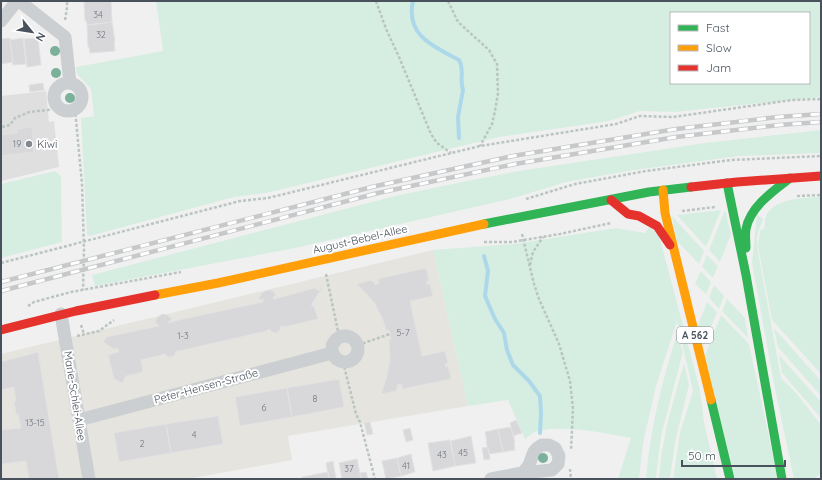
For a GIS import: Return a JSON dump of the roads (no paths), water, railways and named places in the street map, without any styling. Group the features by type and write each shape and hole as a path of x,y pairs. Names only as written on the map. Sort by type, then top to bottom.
{"main road":[{"name":"August-Bebel-Allee","path":"1,330 61,314 218,283 468,227 663,190 726,183 821,176"},
{"path":"746,275 746,228 755,209 770,194 790,178"},
{"path":"726,183 746,275 782,479"},
{"name":"A 562","path":"663,190 665,213 730,479"},
{"path":"611,200 628,214 639,216 656,226 674,250"}],"street":[{"path":"1,21 18,1 65,37 70,83"},
{"path":"70,83 79,88 82,102 75,110 66,111 57,106 54,98 60,85 70,83"},
{"name":"Marie-Schlei-Allee","path":"61,314 89,479"},
{"path":"339,336 351,337 358,345 358,352 354,359 350,361 343,362 334,357 332,353 332,344 339,336"},
{"name":"Peter-Hensen-Straße","path":"79,420 332,353"},
{"path":"491,479 522,473"}],"waterway":[{"path":"413,1 413,23 418,32 432,45 459,60 461,64 463,90 458,117 459,138"},
{"path":"484,256 488,271 485,296 495,319 504,333 507,350 513,365 529,381 540,396 540,433"}],"railway":[{"path":"1,282 376,186 513,156 676,129 778,117 821,114"},
{"path":"1,291 378,193 515,164 676,137 779,125 821,122"}],"place":[{"name":"Kiwi","path":"29,144"}]}
